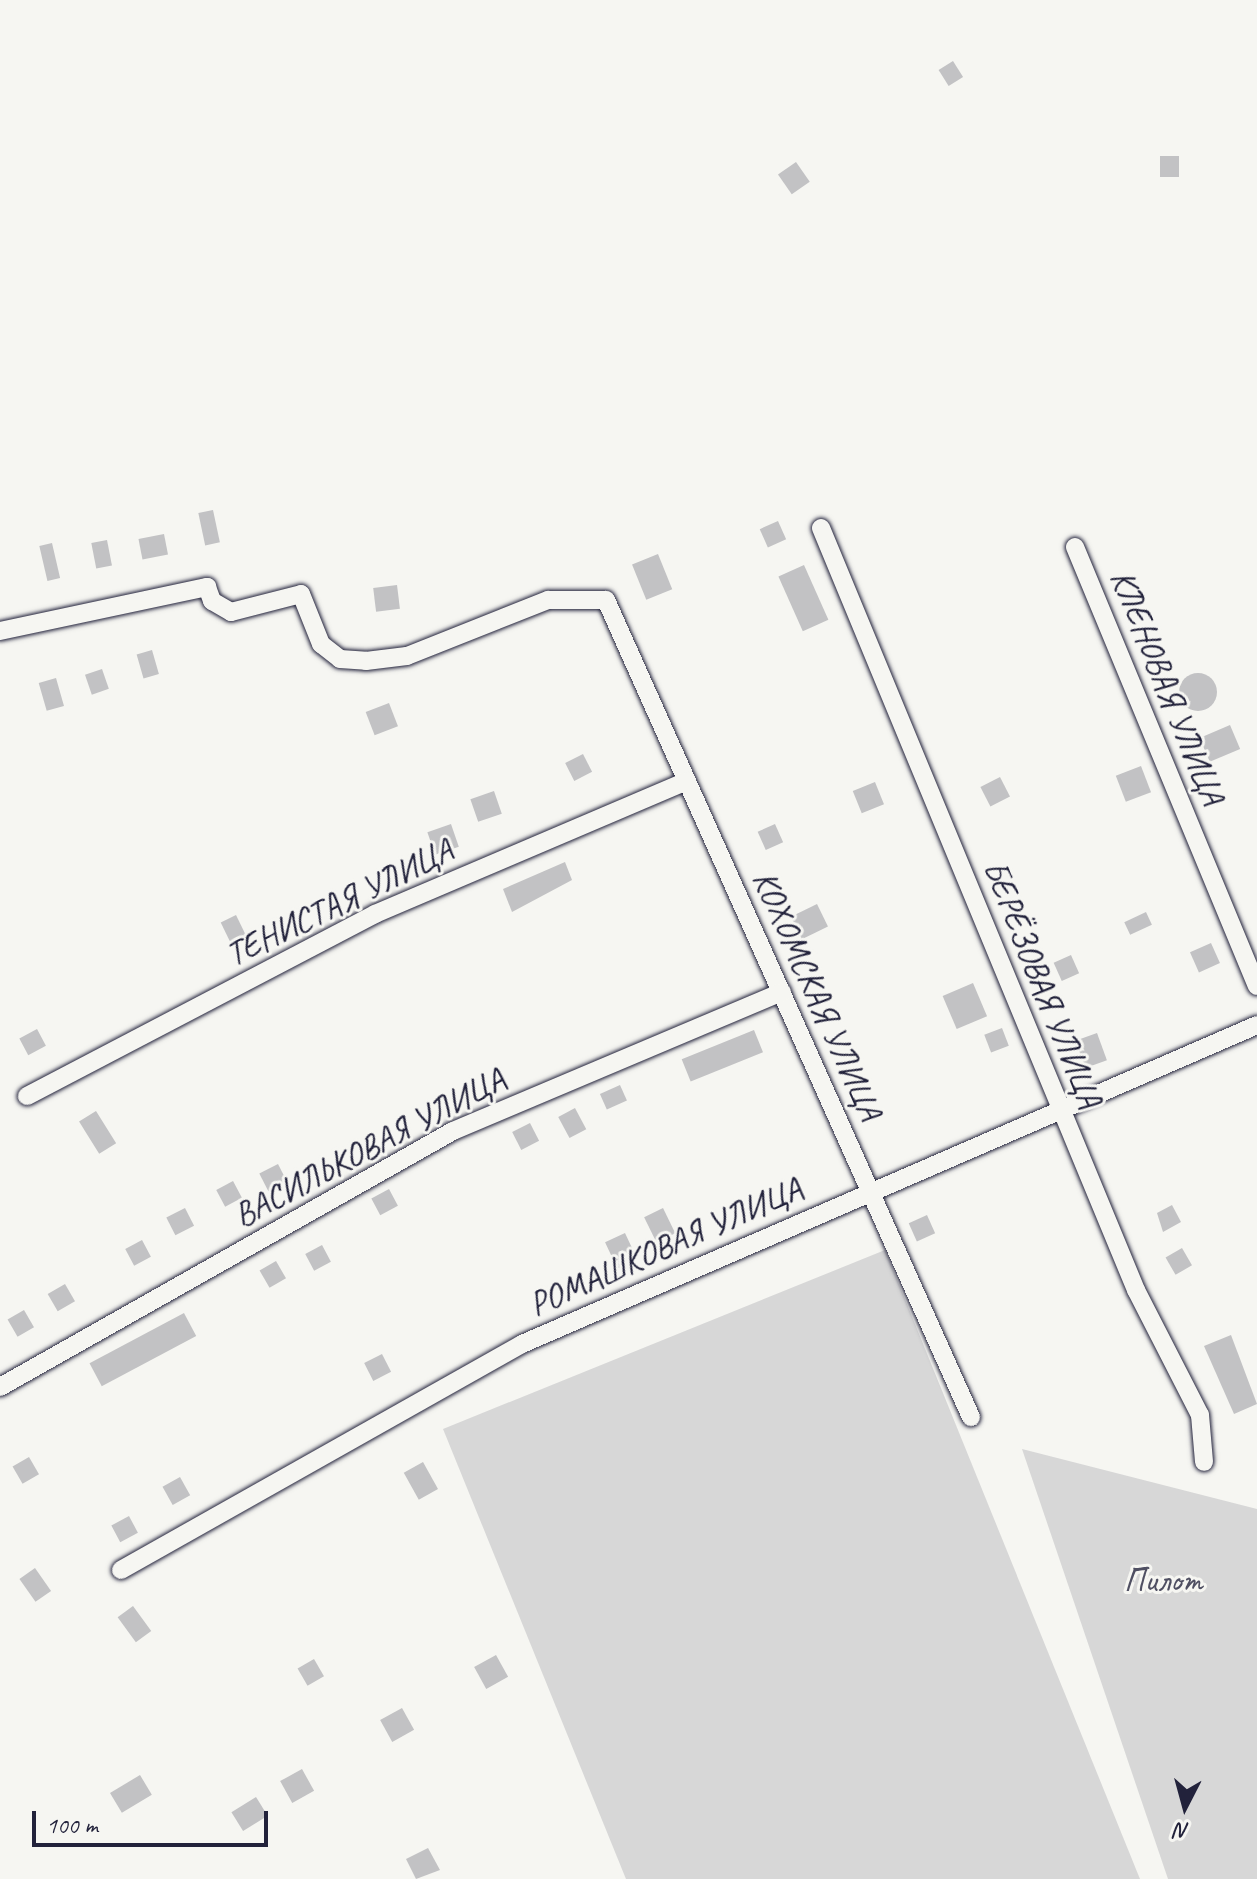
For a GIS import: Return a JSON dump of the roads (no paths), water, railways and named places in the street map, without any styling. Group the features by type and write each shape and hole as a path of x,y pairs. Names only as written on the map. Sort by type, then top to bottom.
{"street":[{"name":"БЕРЁЗОВАЯ УЛИЦА","path":"821,528 1060,1110 1200,1415 1204,1462"},
{"name":"КЛЕНОВАЯ УЛИЦА","path":"1075,547 1257,986"},
{"name":"КОХОМСКАЯ УЛИЦА","path":"0,631 207,587 212,601 231,612 301,594 321,644 340,659 366,661 407,656 548,600 606,600 971,1417"},
{"name":"ТЕНИСТАЯ УЛИЦА","path":"27,1096 375,914 687,781"},
{"name":"ВАСИЛЬКОВАЯ УЛИЦА","path":"0,1387 453,1131 782,992"},
{"name":"РОМАШКОВАЯ УЛИЦА","path":"121,1570 522,1344 1257,1025"}],"park label":[{"name":"Пилот","path":"1163,1580"}]}
